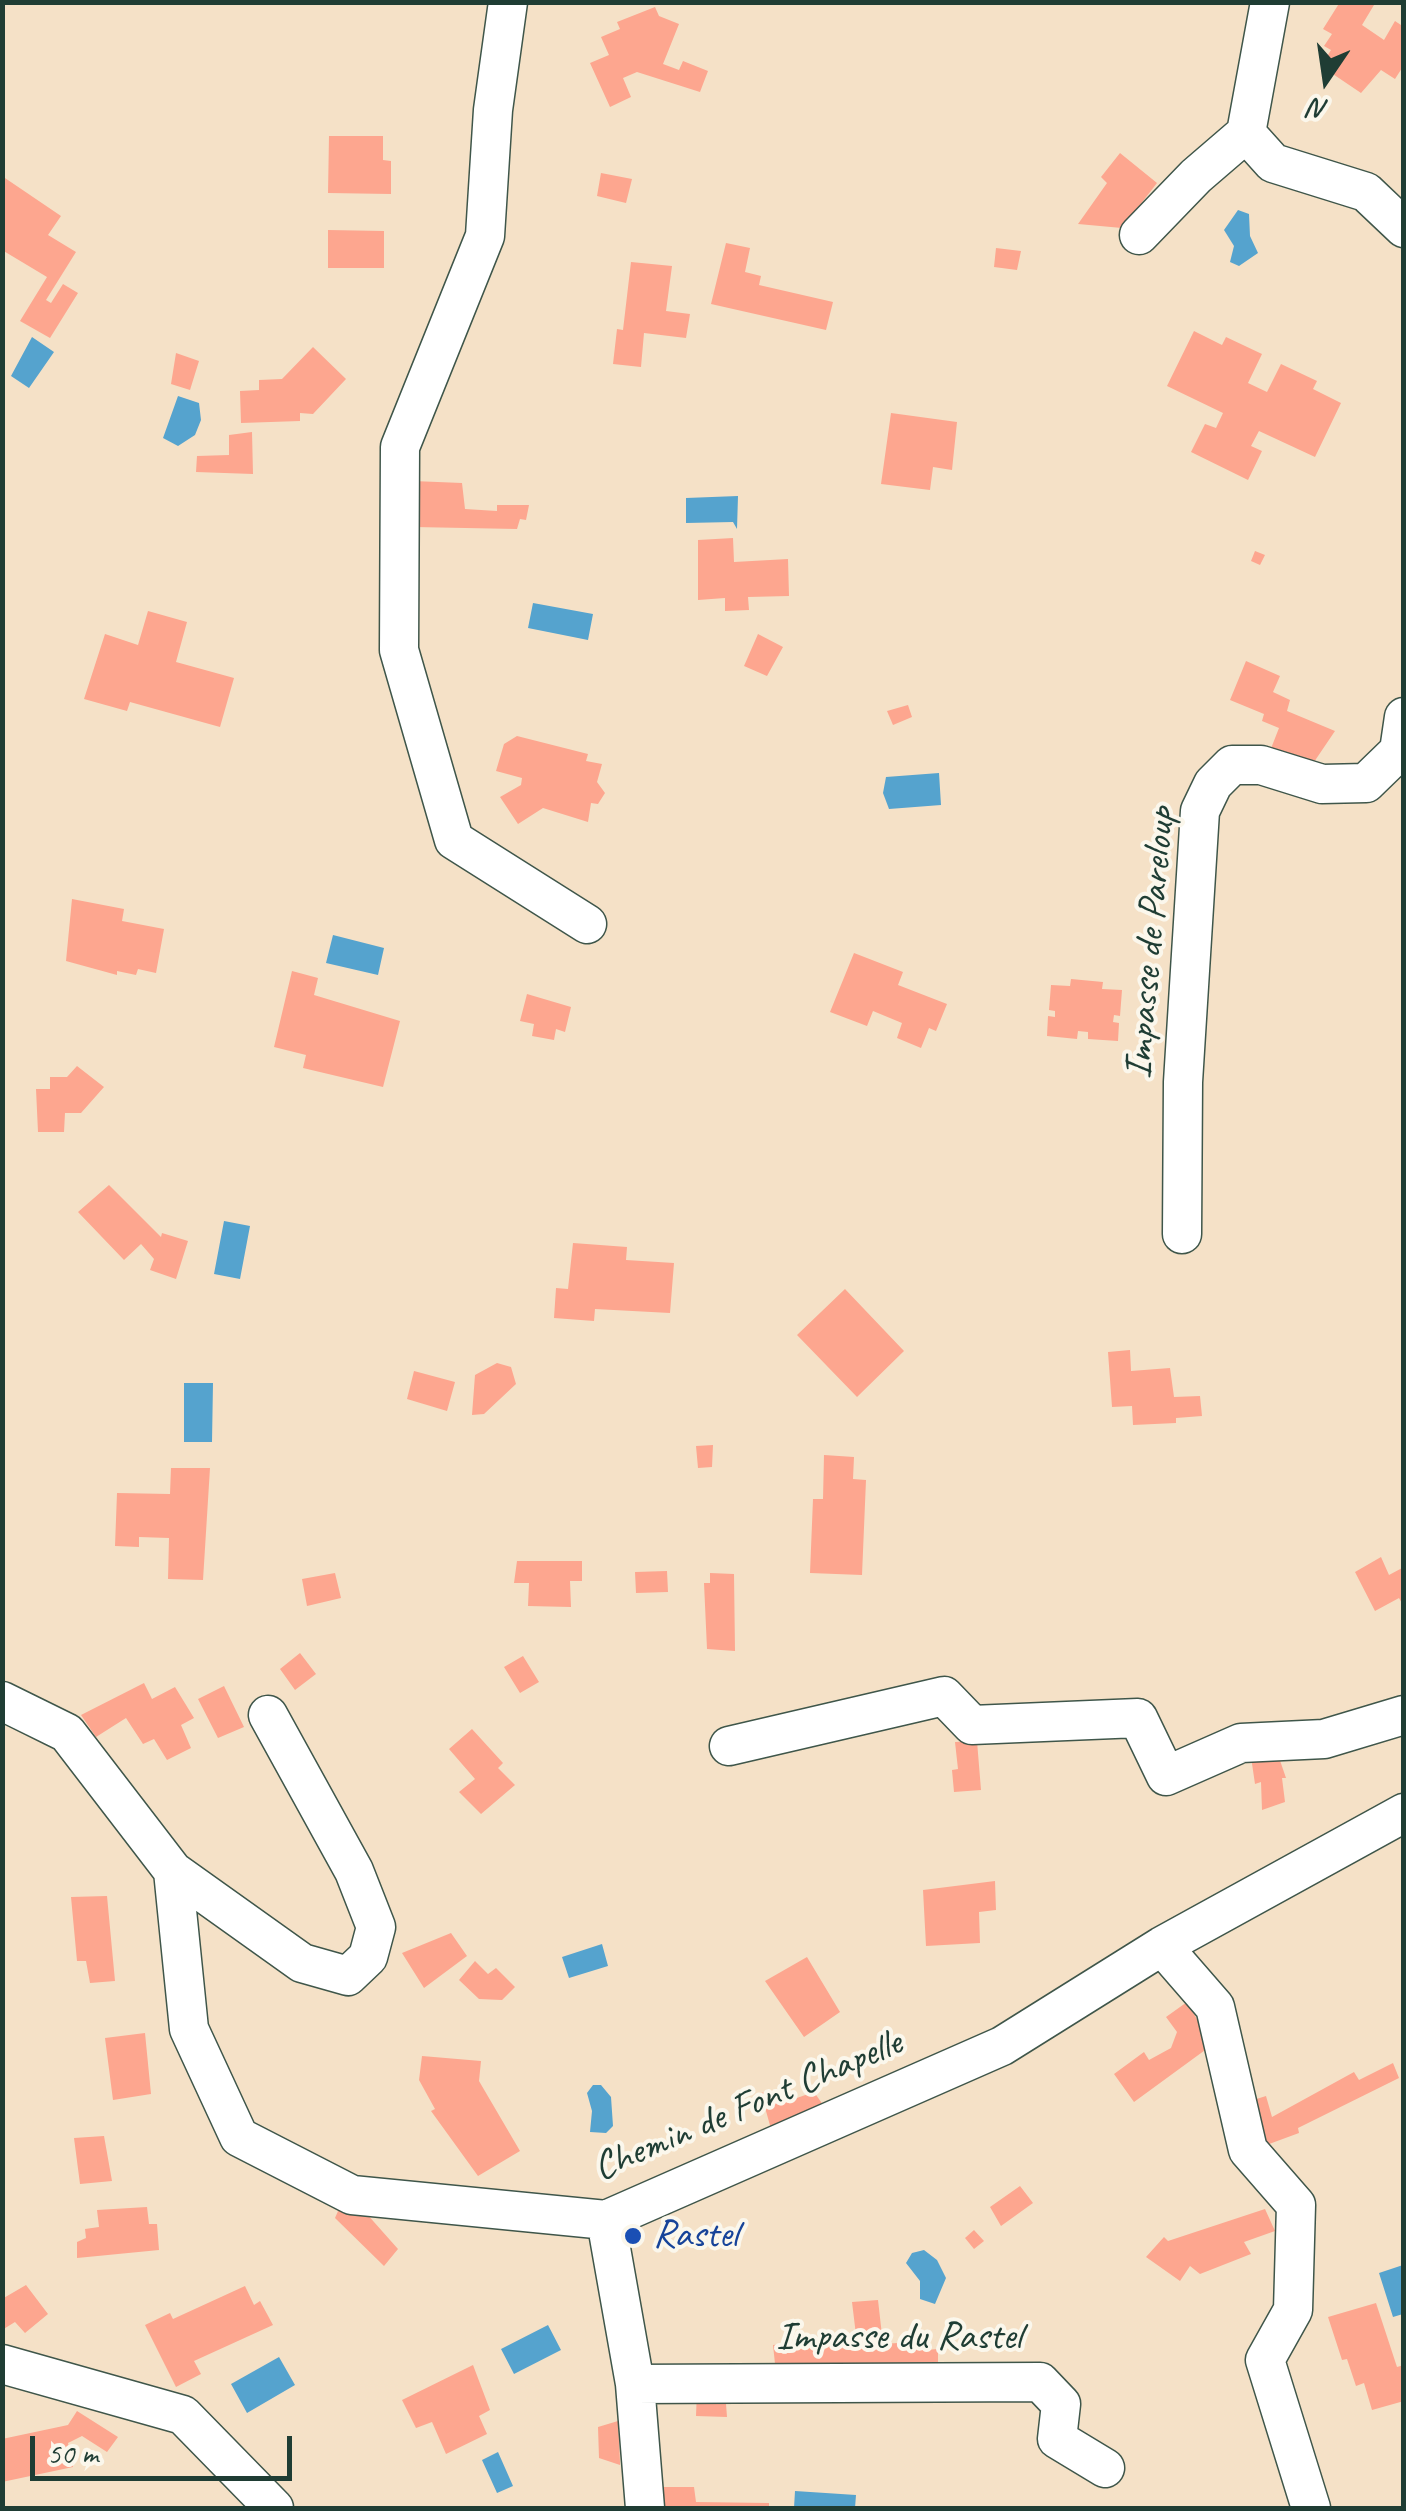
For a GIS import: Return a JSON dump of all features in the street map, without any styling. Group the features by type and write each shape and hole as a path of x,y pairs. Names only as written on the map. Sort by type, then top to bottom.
{"street":[{"path":"508,2 492,110 485,236 400,447 399,650 454,840 586,924"},
{"path":"1140,236 1196,176 1246,133 1270,2"},
{"path":"1246,133 1272,164 1366,192 1404,228"},
{"name":"Impasse de Pareloup","path":"1182,1234 1183,1082 1200,811 1213,784 1232,765 1260,765 1322,784 1366,783 1399,751 1404,717"},
{"path":"729,1746 944,1696 972,1725 1138,1718 1166,1776 1240,1742 1324,1739 1404,1714"},
{"path":"2,1701 67,1733 173,1871 302,1962 348,1976 368,1958 376,1927 354,1871 268,1715"},
{"name":"Chemin de Font Chapelle","path":"173,1871 189,2029 239,2138 352,2195 606,2220 1002,2046 1162,1946 1404,1814"},
{"path":"1162,1946 1215,2007 1248,2150 1296,2205 1293,2310 1265,2360 1311,2508"},
{"path":"606,2220 636,2384 645,2508"},
{"path":"2,2364 183,2415 274,2508"},
{"name":"Impasse du Rastel","path":"636,2384 1040,2382 1062,2404 1057,2439 1105,2468"}],"water":[{"path":"1238,210 1249,214 1250,236 1258,253 1239,266 1230,262 1234,246 1224,230"},
{"path":"32,337 54,352 29,388 11,376"},
{"path":"178,396 199,403 201,420 195,435 178,446 163,438"},
{"path":"738,496 737,529 733,522 686,523 686,498"},
{"path":"533,603 593,614 588,640 528,628"},
{"path":"939,773 941,805 889,809 883,793 886,777"},
{"path":"333,935 384,948 378,975 326,963"},
{"path":"224,1221 250,1226 240,1279 214,1274"},
{"path":"184,1383 213,1383 212,1442 184,1442"},
{"path":"602,1944 608,1966 569,1978 562,1957"},
{"path":"593,2085 601,2085 611,2097 613,2126 606,2133 590,2132 592,2111 587,2093"},
{"path":"924,2250 937,2260 946,2278 935,2304 920,2299 920,2281 906,2263 912,2253"},
{"path":"1403,2265 1403,2314 1393,2317 1379,2273"},
{"path":"548,2325 561,2350 514,2374 501,2349"},
{"path":"279,2357 295,2385 247,2413 231,2384"},
{"path":"498,2452 513,2486 497,2493 482,2460"},
{"path":"795,2491 856,2495 855,2508 794,2508"}],"building":[{"path":"1340,2 1374,5 1362,25 1384,40 1395,21 1404,27 1404,65 1395,79 1381,70 1361,93 1321,66 1331,50 1324,46 1332,34 1323,29"},
{"path":"655,7 659,16 679,24 663,64 679,70 683,61 708,71 700,92 637,72 623,78 631,97 610,107 590,63 609,55 601,37 620,29 617,22"},
{"path":"329,136 383,136 383,160 391,161 391,194 328,193"},
{"path":"1120,153 1157,183 1122,228 1078,224 1107,183 1101,177"},
{"path":"601,173 632,179 626,203 597,196"},
{"path":"2,176 61,216 48,235 76,252 46,300 51,303 63,284 78,293 50,338 20,321 47,277 2,250"},
{"path":"328,230 384,231 384,268 328,268"},
{"path":"726,243 750,248 745,272 761,276 759,285 833,302 826,330 711,304"},
{"path":"996,248 1021,251 1017,270 994,267"},
{"path":"631,262 672,266 666,311 690,314 686,338 644,333 641,367 613,364 617,329 623,330"},
{"path":"1194,331 1222,345 1226,337 1262,354 1248,383 1267,392 1281,364 1317,381 1313,389 1341,403 1315,457 1259,431 1251,446 1262,451 1248,480 1191,452 1205,424 1216,428 1223,413 1167,386"},
{"path":"313,347 346,379 313,414 300,413 300,421 241,423 240,391 259,390 259,380 282,379"},
{"path":"176,353 199,361 190,390 171,384"},
{"path":"891,413 957,422 952,470 933,467 930,490 881,484"},
{"path":"252,432 253,474 196,472 197,456 229,455 229,435"},
{"path":"413,481 462,483 465,509 497,511 497,505 529,505 526,520 520,519 517,529 414,527"},
{"path":"733,538 734,562 788,559 789,596 748,597 749,610 725,611 725,598 698,600 698,540"},
{"path":"1255,551 1265,555 1260,565 1251,561"},
{"path":"148,611 187,622 176,662 234,678 220,727 130,702 127,711 84,699 105,634 138,645"},
{"path":"758,634 783,647 767,676 744,666"},
{"path":"1246,661 1280,676 1273,692 1290,700 1287,711 1335,731 1314,762 1299,756 1299,765 1270,751 1279,728 1262,721 1264,714 1230,700"},
{"path":"908,705 912,717 893,725 887,711"},
{"path":"517,736 588,754 586,761 602,764 597,782 605,793 598,804 591,803 588,822 543,808 518,824 500,797 521,785 522,778 496,771 504,744"},
{"path":"72,899 124,909 122,921 164,929 156,973 138,969 136,975 117,971 117,975 66,961"},
{"path":"854,953 903,972 898,985 947,1004 936,1031 929,1028 921,1048 897,1038 902,1023 873,1011 867,1026 830,1012"},
{"path":"292,971 318,978 314,995 400,1021 383,1087 303,1068 306,1055 274,1047"},
{"path":"1071,979 1103,982 1102,989 1122,990 1120,1016 1114,1015 1113,1022 1119,1023 1118,1041 1088,1039 1088,1032 1078,1031 1077,1039 1047,1036 1048,1016 1055,1017 1055,1011 1049,1010 1051,985 1070,986"},
{"path":"527,994 571,1007 565,1032 556,1029 554,1040 532,1036 534,1024 520,1021"},
{"path":"77,1066 104,1087 81,1113 65,1113 64,1132 38,1132 36,1089 50,1089 50,1077 67,1077"},
{"path":"109,1185 161,1237 162,1233 188,1241 176,1279 150,1270 154,1259 141,1244 124,1260 78,1212"},
{"path":"573,1243 627,1247 626,1260 674,1263 670,1313 595,1309 594,1321 554,1318 556,1288 568,1289"},
{"path":"845,1289 904,1351 857,1397 797,1335"},
{"path":"1130,1350 1131,1371 1170,1368 1174,1397 1200,1396 1202,1416 1176,1418 1176,1423 1133,1425 1132,1406 1112,1407 1108,1352"},
{"path":"497,1363 511,1367 516,1384 484,1414 472,1415 475,1375"},
{"path":"414,1371 455,1382 447,1411 407,1399"},
{"path":"713,1445 712,1467 698,1468 696,1446"},
{"path":"824,1455 854,1457 853,1479 866,1480 862,1575 810,1573 813,1499 823,1499"},
{"path":"171,1468 210,1468 203,1580 168,1579 169,1538 139,1537 139,1547 115,1546 117,1493 170,1494"},
{"path":"1381,1557 1389,1575 1404,1567 1404,1607 1399,1598 1375,1611 1355,1572"},
{"path":"517,1561 582,1561 582,1581 570,1581 571,1607 528,1606 529,1583 514,1583"},
{"path":"667,1571 668,1592 636,1593 635,1572"},
{"path":"335,1573 341,1598 307,1606 302,1579"},
{"path":"710,1573 734,1574 735,1651 707,1649 704,1583 710,1583"},
{"path":"300,1653 316,1674 295,1690 280,1669"},
{"path":"523,1656 539,1682 520,1693 504,1667"},
{"path":"144,1683 152,1699 175,1687 194,1718 181,1725 191,1748 167,1760 154,1739 143,1744 126,1718 96,1737 81,1715"},
{"path":"224,1686 244,1727 218,1738 198,1699"},
{"path":"472,1729 503,1763 498,1768 515,1785 481,1814 459,1792 475,1779 449,1749"},
{"path":"1273,1740 1286,1778 1282,1778 1285,1802 1262,1810 1261,1782 1255,1784 1250,1750"},
{"path":"977,1741 981,1790 954,1792 952,1770 958,1769 955,1742"},
{"path":"995,1881 996,1910 979,1912 980,1943 926,1946 923,1890"},
{"path":"107,1896 115,1981 90,1983 86,1961 77,1961 71,1897"},
{"path":"451,1933 467,1956 424,1988 402,1953"},
{"path":"807,1957 840,2012 804,2037 765,1981"},
{"path":"475,1961 488,1974 496,1968 515,1987 502,2000 479,1999 459,1980"},
{"path":"1187,2002 1212,2045 1134,2102 1114,2074 1144,2052 1149,2060 1171,2048 1177,2032 1166,2017"},
{"path":"145,2033 151,2094 113,2100 105,2038"},
{"path":"422,2056 481,2061 479,2081 520,2151 478,2176 431,2111 435,2109 419,2080"},
{"path":"1393,2063 1399,2078 1298,2128 1299,2133 1261,2147 1247,2102 1266,2096 1272,2117 1354,2072 1359,2080"},
{"path":"787,2087 791,2100 814,2092 826,2109 771,2129 761,2093"},
{"path":"104,2136 112,2181 80,2184 74,2138"},
{"path":"1020,2186 1033,2203 1001,2226 990,2207"},
{"path":"342,2202 358,2204 398,2249 384,2266 335,2218"},
{"path":"147,2207 149,2224 157,2224 159,2250 77,2258 77,2242 86,2238 85,2229 99,2227 97,2210"},
{"path":"1265,2209 1275,2231 1244,2242 1251,2254 1200,2274 1190,2266 1180,2281 1146,2257 1164,2237 1168,2241"},
{"path":"974,2230 984,2241 974,2249 965,2238"},
{"path":"26,2285 48,2314 25,2333 15,2322 2,2330 2,2299"},
{"path":"245,2286 254,2305 260,2301 273,2325 194,2361 201,2374 176,2387 145,2325 170,2313 173,2319"},
{"path":"878,2300 883,2344 912,2342 926,2350 938,2349 938,2369 776,2373 773,2345 856,2335 852,2302"},
{"path":"1376,2303 1397,2367 1404,2365 1404,2401 1372,2410 1364,2383 1356,2386 1347,2359 1342,2360 1328,2317"},
{"path":"473,2365 490,2410 479,2416 487,2434 446,2454 432,2422 416,2428 402,2400"},
{"path":"697,2390 725,2391 727,2417 696,2416"},
{"path":"77,2411 118,2437 107,2452 82,2436 68,2443 73,2467 2,2482 2,2439 68,2425"},
{"path":"618,2421 620,2465 599,2458 598,2427"},
{"path":"654,2487 694,2487 696,2502 769,2503 769,2508 654,2508"}],"place":[{"name":"Rastel","path":"633,2236"}]}
